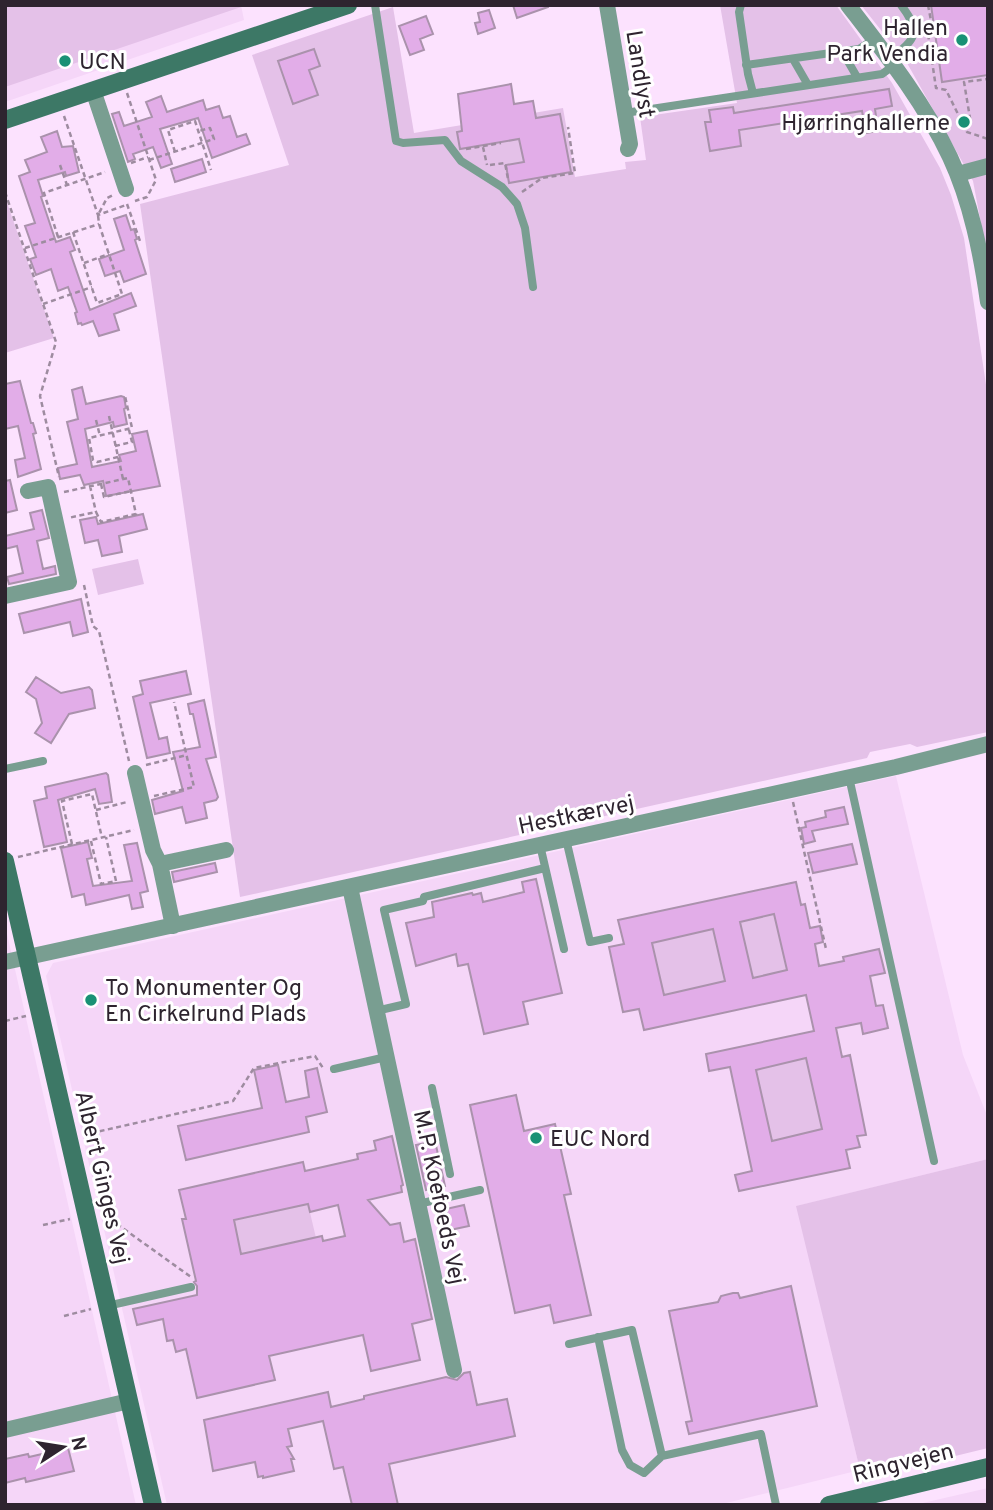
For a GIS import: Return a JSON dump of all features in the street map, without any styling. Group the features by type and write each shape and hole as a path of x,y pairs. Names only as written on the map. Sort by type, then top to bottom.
{"street":[{"path":"5,120 348,5"},
{"name":"Landlyst","path":"607,5 630,144 628,149"},
{"path":"848,5 938,133 958,174 974,228 988,302"},
{"path":"93,90 124,190"},
{"path":"958,174 988,166"},
{"path":"5,596 69,582 48,487 28,491"},
{"name":"Hestkærvej","path":"5,962 849,778 988,744"},
{"path":"135,773 153,850 160,863 173,926"},
{"path":"160,863 226,850"},
{"name":"Albert Ginges Vej","path":"12,859 27,957 153,1505"},
{"name":"M.P. Koefoeds Vej","path":"350,887 418,1205 443,1348 454,1370"},
{"path":"5,1430 130,1401"},
{"name":"Ringvejen","path":"829,1505 988,1466"}],"lane":[{"path":"375,5 396,141 402,143 442,139 450,144 461,161 512,196 525,228 533,287"},
{"path":"741,5 739,12 746,65 753,93"},
{"path":"625,113 884,73 910,44 915,32 911,19 901,5"},
{"path":"746,65 862,48 874,39"},
{"path":"842,51 857,77"},
{"path":"793,59 808,85"},
{"path":"5,769 43,761"},
{"path":"849,778 934,1161"},
{"path":"566,839 590,942 609,938"},
{"path":"540,845 564,949"},
{"path":"376,1011 406,1003 384,910 423,901 424,897 545,868"},
{"path":"334,1069 386,1057"},
{"path":"432,1088 450,1174"},
{"path":"418,1205 480,1190"},
{"path":"107,1306 191,1287"},
{"path":"569,1344 632,1331 662,1456"},
{"path":"598,1337 622,1450 630,1465 644,1473 662,1456 761,1434 776,1505"}],"path":[{"path":"928,5 932,26 927,27 936,88 946,90 967,132 988,139"},
{"path":"960,120 970,118 964,82 988,79"},
{"path":"175,152 168,130 195,121 211,170"},
{"path":"482,146 487,166 505,163 512,196 542,178 575,173 568,127"},
{"path":"58,237 44,193 214,139 210,128 198,131"},
{"path":"455,153 460,149 501,142"},
{"path":"60,165 67,185"},
{"path":"73,232 97,303 122,294 99,224 98,215 107,198 124,190 140,241"},
{"path":"5,192 56,342 40,396 60,481"},
{"path":"24,249 99,224"},
{"path":"84,263 109,254"},
{"path":"43,304 92,287"},
{"path":"118,457 97,462 93,460 89,438 132,428 125,396"},
{"path":"109,416 123,479"},
{"path":"96,420 100,436"},
{"path":"116,446 132,442 129,429"},
{"path":"62,492 90,486 101,484 128,478 136,514 101,522 90,486"},
{"path":"101,484 104,497 131,491"},
{"path":"68,518 96,512"},
{"path":"84,586 93,626 99,632 130,768 135,773"},
{"path":"96,810 194,787 174,702"},
{"path":"790,790 826,949"},
{"path":"72,845 62,801 92,794 116,881 101,884 91,840"},
{"path":"12,859 148,827"},
{"path":"5,1021 40,1013"},
{"path":"69,1138 233,1101 254,1068 315,1056 326,1072 334,1069"},
{"path":"43,1225 85,1208 191,1275 191,1287"},
{"path":"64,1316 107,1306"}],"shaded area":[{"name":"UCN","path":"5,5 241,5 244,20 5,102"},
{"name":"UCN","path":"5,5 247,5 5,87"},
{"path":"720,5 836,5 892,83 940,168 951,195 964,238 988,398 988,732 917,747 910,744 870,752 867,758 240,897 140,204 289,165 252,55 393,7 414,133 563,108 575,177 626,169 625,162 646,160 640,117 737,103"},
{"name":"Hjørringhallerne","path":"861,5 988,5 988,261 973,181 907,63"},
{"path":"5,197 54,338 5,353"},
{"path":"138,559 144,584 98,595 92,569"},
{"name":"EUC Nord","path":"896,776 963,1055 988,1118 988,1159 797,1206 860,1470 718,1505 167,1505 46,976 53,963"},
{"path":"774,914 787,970 753,978 740,922"},
{"path":"5,925 136,1505 5,1505"},
{"path":"713,929 726,983 695,988 665,998 652,943"},
{"path":"806,1058 825,1139 772,1141 755,1069"},
{"path":"988,1159 988,1448 869,1477 860,1470 796,1206"},
{"path":"308,1204 316,1238 241,1254 234,1220"},
{"path":"988,1488 988,1505 914,1505"}],"building":[{"path":"513,5 548,5 548,7 517,18"},
{"name":"Hallen Park Vendia","path":"931,5 988,5 988,75 942,82"},
{"path":"489,10 495,28 478,34 475,23 480,22 478,13"},
{"path":"426,16 433,34 420,39 424,50 410,55 399,26"},
{"path":"314,49 320,66 309,70 318,95 293,104 278,61"},
{"path":"511,84 514,104 533,101 536,118 560,114 571,172 509,183 506,165 524,162 519,139 460,149 457,132 462,131 458,94"},
{"path":"889,89 892,106 875,109 878,131 866,133 862,111 739,130 741,146 710,151 705,122 711,122 709,110 733,107 734,113"},
{"path":"161,96 167,112 203,100 206,110 219,106 223,118 230,116 237,137 246,134 250,144 212,158 198,118 160,129 172,164 161,168 153,147 133,154 135,159 128,162 112,114 119,112 124,126 152,117 146,102"},
{"path":"57,131 62,147 73,146 79,172 66,176 65,172 38,180 56,242 70,237 75,250 70,252 90,310 131,293 136,306 114,314 119,330 99,336 93,321 78,324 77,312 68,287 58,291 51,269 36,275 30,259 36,257 25,226 35,223 19,176 30,172 25,160 47,152 41,137"},
{"path":"202,159 206,172 175,182 171,169"},
{"path":"126,215 131,230 134,229 146,274 124,282 120,271 105,276 99,259 124,250 114,219"},
{"path":"20,381 36,433 33,434 41,469 18,477 15,460 25,458 18,426 5,429 5,384"},
{"path":"82,387 86,404 121,396 124,397 126,408 127,424 114,427 113,422 85,429 92,467 121,461 119,455 136,451 132,434 147,431 160,486 106,496 103,481 84,485 80,475 60,479 58,468 77,464 67,422 78,419 72,390"},
{"path":"10,480 17,510 5,513 5,481"},
{"path":"42,510 49,538 37,541 43,569 55,566 56,574 9,584 7,577 23,573 17,546 5,549 5,536 34,529 30,513"},
{"path":"143,514 147,529 119,536 122,552 102,556 98,540 85,543 80,520 96,517 98,524"},
{"path":"81,599 88,632 73,636 70,622 24,633 19,614"},
{"path":"186,671 191,694 150,703 159,739 167,737 170,753 147,758 133,697 143,694 140,681"},
{"path":"36,677 61,693 89,687 92,690 95,708 69,714 51,743 35,733 42,723 36,699 26,692"},
{"path":"204,700 216,757 206,759 218,797 204,803 207,818 186,823 182,807 155,814 152,800 183,791 173,752 200,747 193,714 190,714 188,704"},
{"path":"106,773 112,802 99,804 95,789 58,800 67,842 44,847 34,801 47,798 45,787"},
{"path":"844,807 848,824 812,831 815,841 804,844 801,828 806,827 805,822 826,817 825,811"},
{"path":"88,842 92,858 87,859 93,886 132,881 124,845 137,843 148,891 140,893 143,907 132,909 129,895 86,905 84,894 72,897 61,848"},
{"path":"852,844 857,864 813,873 808,853"},
{"path":"215,863 217,872 174,882 172,872"},
{"path":"536,879 562,993 523,1002 528,1024 484,1034 468,964 458,966 456,954 416,966 406,923 434,917 432,902 481,893 483,902 524,892 522,882"},
{"path":"796,882 801,905 805,904 810,928 820,926 823,942 815,944 819,966 844,961 843,957 879,949 885,973 870,976 876,1006 883,1005 888,1028 863,1034 861,1023 836,1028 842,1057 850,1055 866,1135 857,1136 860,1147 846,1150 850,1168 739,1191 735,1175 752,1171 730,1067 709,1071 706,1054 814,1031 806,995 644,1030 639,1009 623,1012 609,947 624,944 618,920","holes":["774,914 787,970 753,978 740,922","713,929 725,981 664,995 652,943","806,1058 822,1129 772,1141 756,1070"]},
{"path":"278,1065 286,1102 309,1097 305,1071 317,1068 327,1112 306,1117 309,1132 186,1160 178,1126 262,1108 254,1070"},
{"path":"516,1095 524,1131 555,1124 571,1194 564,1195 591,1315 554,1323 550,1305 515,1313 470,1105"},
{"path":"392,1136 403,1185 402,1192 368,1200 390,1225 400,1223 404,1242 415,1239 432,1319 412,1324 420,1360 371,1371 363,1335 269,1356 275,1380 197,1398 186,1349 176,1352 173,1340 167,1341 163,1319 137,1325 133,1309 197,1295 179,1190 303,1162 305,1171 358,1159 357,1154 376,1150 374,1141","holes":["308,1204 310,1212 338,1205 345,1236 323,1241 322,1236 241,1254 234,1220"]},
{"path":"435,1141 445,1186 426,1190 416,1145"},
{"path":"464,1205 469,1226 450,1230 446,1209"},
{"path":"791,1286 817,1406 689,1434 686,1422 692,1421 669,1311 718,1302 721,1296 733,1293 738,1293 740,1298"},
{"path":"470,1372 477,1405 507,1399 515,1436 389,1464 398,1505 352,1505 343,1467 334,1469 323,1421 288,1429 292,1446 287,1447 294,1459 291,1459 294,1471 258,1477 255,1462 213,1471 204,1420 328,1392 331,1407 364,1399 364,1396 446,1377 457,1380 464,1373"},
{"path":"68,1448 74,1471 26,1482 25,1478 5,1483 5,1459 28,1454 29,1457"}],"place":[{"name":"Hallen Park Vendia","path":"962,40"},
{"name":"UCN","path":"65,61"},
{"name":"Hjørringhallerne","path":"964,122"},
{"name":"To Monumenter Og En Cirkelrund Plads","path":"91,1000"},
{"name":"EUC Nord","path":"536,1138"}]}
